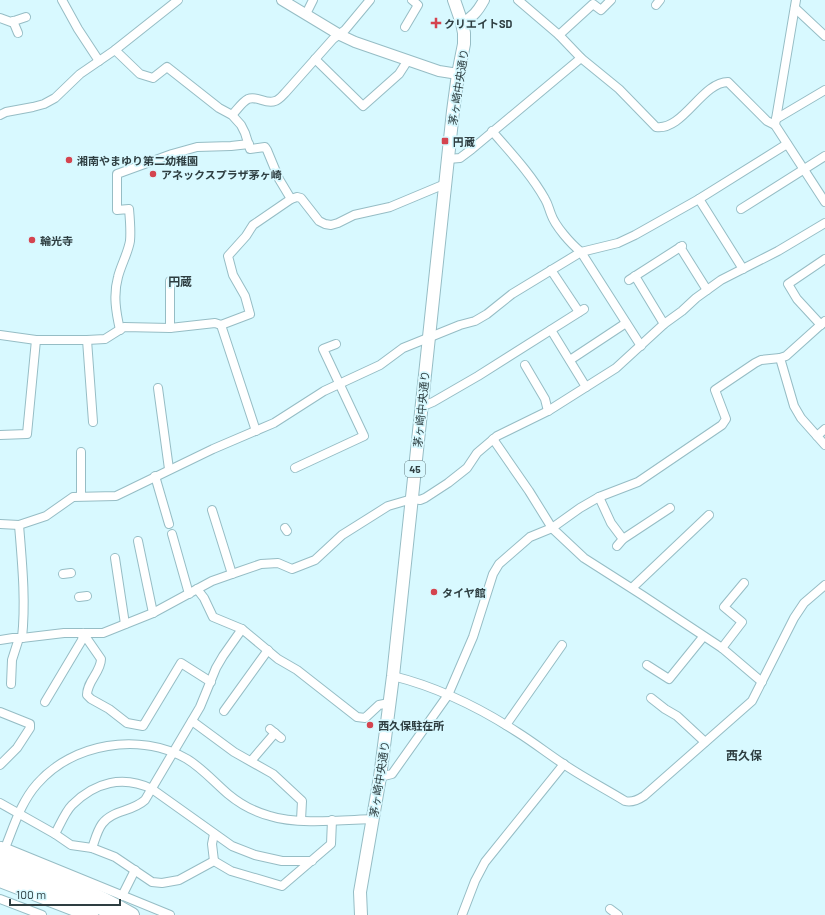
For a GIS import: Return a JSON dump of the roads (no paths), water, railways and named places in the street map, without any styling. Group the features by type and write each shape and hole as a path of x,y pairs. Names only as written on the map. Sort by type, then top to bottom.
{"highway":[{"path":"2,850 102,898 132,915"},
{"path":"0,869 122,915"},
{"path":"0,878 91,915"},
{"path":"0,889 67,913"}],"main road":[{"name":"茅ヶ崎中央通り","path":"361,915 360,892 380,777 393,676 448,159 458,74 464,44 462,23 454,0"},
{"path":"0,869 116,915"},
{"path":"0,878 99,915"}],"street":[{"path":"62,0 78,29 99,61"},
{"path":"0,115 6,112 44,104 55,98 80,74 115,50 178,0"},
{"path":"282,0 340,35 439,71 458,74"},
{"path":"306,14 313,0"},
{"path":"232,115 246,100 250,98 272,102 277,101 285,94 333,39 345,30 370,0"},
{"path":"405,27 418,4 412,0"},
{"path":"462,23 475,14 484,0"},
{"path":"518,0 559,35 581,58 619,89 656,127 665,127 676,120 713,87 722,82 728,82 767,121 776,122 825,90"},
{"path":"559,35 593,4 601,10 611,0"},
{"path":"796,4 825,36"},
{"path":"796,4 776,122 787,144 825,202"},
{"path":"0,18 11,22 26,17"},
{"path":"13,21 18,33"},
{"path":"115,50 140,74 146,77 153,78 167,67 219,108 232,115 241,125 250,149 265,147 279,179 291,199"},
{"path":"316,58 363,106 399,74 408,60"},
{"path":"448,159 460,158 581,58"},
{"path":"492,131 519,162 536,185 546,200 551,215 568,241 581,252 640,346"},
{"path":"120,330 116,312 116,288 118,277 130,242 130,230 129,209 117,210 116,174 172,154 197,147 249,144"},
{"path":"0,524 19,524 46,516 73,497 116,496 169,469 274,423 324,391 380,365 403,348 460,325 474,321 487,314 512,294 581,252 618,243 698,199 787,144"},
{"path":"742,209 825,156"},
{"path":"0,335 36,340 87,340 105,338 124,327 170,328 215,323 221,325 250,314 245,296 233,275 228,256 246,236 253,225 291,199 297,197 300,198 319,221 331,225 354,215 390,207 446,184"},
{"path":"698,199 743,269"},
{"path":"0,640 64,633 103,632 153,613 212,581 261,564 278,563 292,569 315,560 342,535 388,506 412,499 420,500 448,483 467,468 477,453 496,436 548,410 616,368 664,324 721,280 778,251 825,223"},
{"path":"664,324 632,278 681,247 707,290"},
{"path":"380,777 392,774 448,695 472,638 493,574 499,564 530,537 552,528 599,497 638,482 722,425 726,419 715,390 761,360 786,356 823,323 797,299 788,284 825,259"},
{"path":"421,407 440,399 581,311 551,270"},
{"path":"170,281 170,328"},
{"path":"570,360 626,323"},
{"path":"221,325 256,431"},
{"path":"551,330 586,387"},
{"path":"0,435 27,434 36,340"},
{"path":"87,340 93,422"},
{"path":"295,468 364,436 324,350 336,344"},
{"path":"780,358 794,406 802,418 825,445"},
{"path":"525,365 545,399 548,410"},
{"path":"158,388 169,469"},
{"path":"817,436 825,429"},
{"path":"493,439 529,491 552,528 584,558 722,648 762,682"},
{"path":"81,452 81,496"},
{"path":"155,476 169,524"},
{"path":"599,497 611,523 623,539"},
{"path":"617,546 623,539 670,508"},
{"path":"212,510 232,574"},
{"path":"632,588 709,515"},
{"path":"12,684 12,660 20,638 23,624 22,565 19,524"},
{"path":"172,534 189,594"},
{"path":"138,541 153,613"},
{"path":"115,558 126,624"},
{"path":"722,648 742,622 724,607 744,583"},
{"path":"393,676 409,680 470,705 506,725 564,764 625,801 630,802 639,800 644,796 752,701 800,608 809,597 825,585"},
{"path":"197,589 204,598 213,617 242,629 278,659 297,670 357,717 365,718 379,705 389,703"},
{"path":"92,848 99,830 106,820 116,813 137,806 145,800 205,697 216,668 242,629"},
{"path":"82,633 101,659 101,664 88,686 87,695 127,723 143,726 181,663 211,682"},
{"path":"45,702 82,640 82,633"},
{"path":"647,665 669,679 703,637"},
{"path":"506,725 562,645"},
{"path":"224,711 268,650"},
{"path":"651,698 677,716 705,742"},
{"path":"0,712 30,724 30,728 21,744 4,756 0,765"},
{"path":"192,721 234,752 251,760 273,774 302,802 301,820"},
{"path":"251,760 275,733"},
{"path":"170,915 2,850 18,813 37,783 60,765 90,750 109,745 125,744 157,747 186,758 243,804 272,817 301,820 373,819"},
{"path":"462,915 475,881 485,862 564,764"},
{"path":"55,834 71,806 88,792 104,784 130,782 142,784 152,789 232,846 255,855 282,861 312,861"},
{"path":"0,803 55,834 71,846 92,848 115,857 152,882 162,883 179,880 214,861"},
{"path":"214,861 231,871 282,886 331,844 332,820"},
{"path":"214,834 212,844 214,861"},
{"path":"122,896 135,870"},
{"path":"0,898 42,915"},
{"path":"610,909 618,915"}],"place":[{"name":"クリエイトSD","path":"436,23"},
{"name":"円蔵","path":"445,141"},
{"name":"湘南やまゆり第二幼稚園","path":"69,160"},
{"name":"アネックスプラザ茅ヶ崎","path":"153,174"},
{"name":"輪光寺","path":"32,240"},
{"name":"タイヤ館","path":"434,592"},
{"name":"西久保駐在所","path":"370,725"}],"district":[{"name":"円蔵","path":"180,281"},
{"name":"西久保","path":"744,755"}]}
